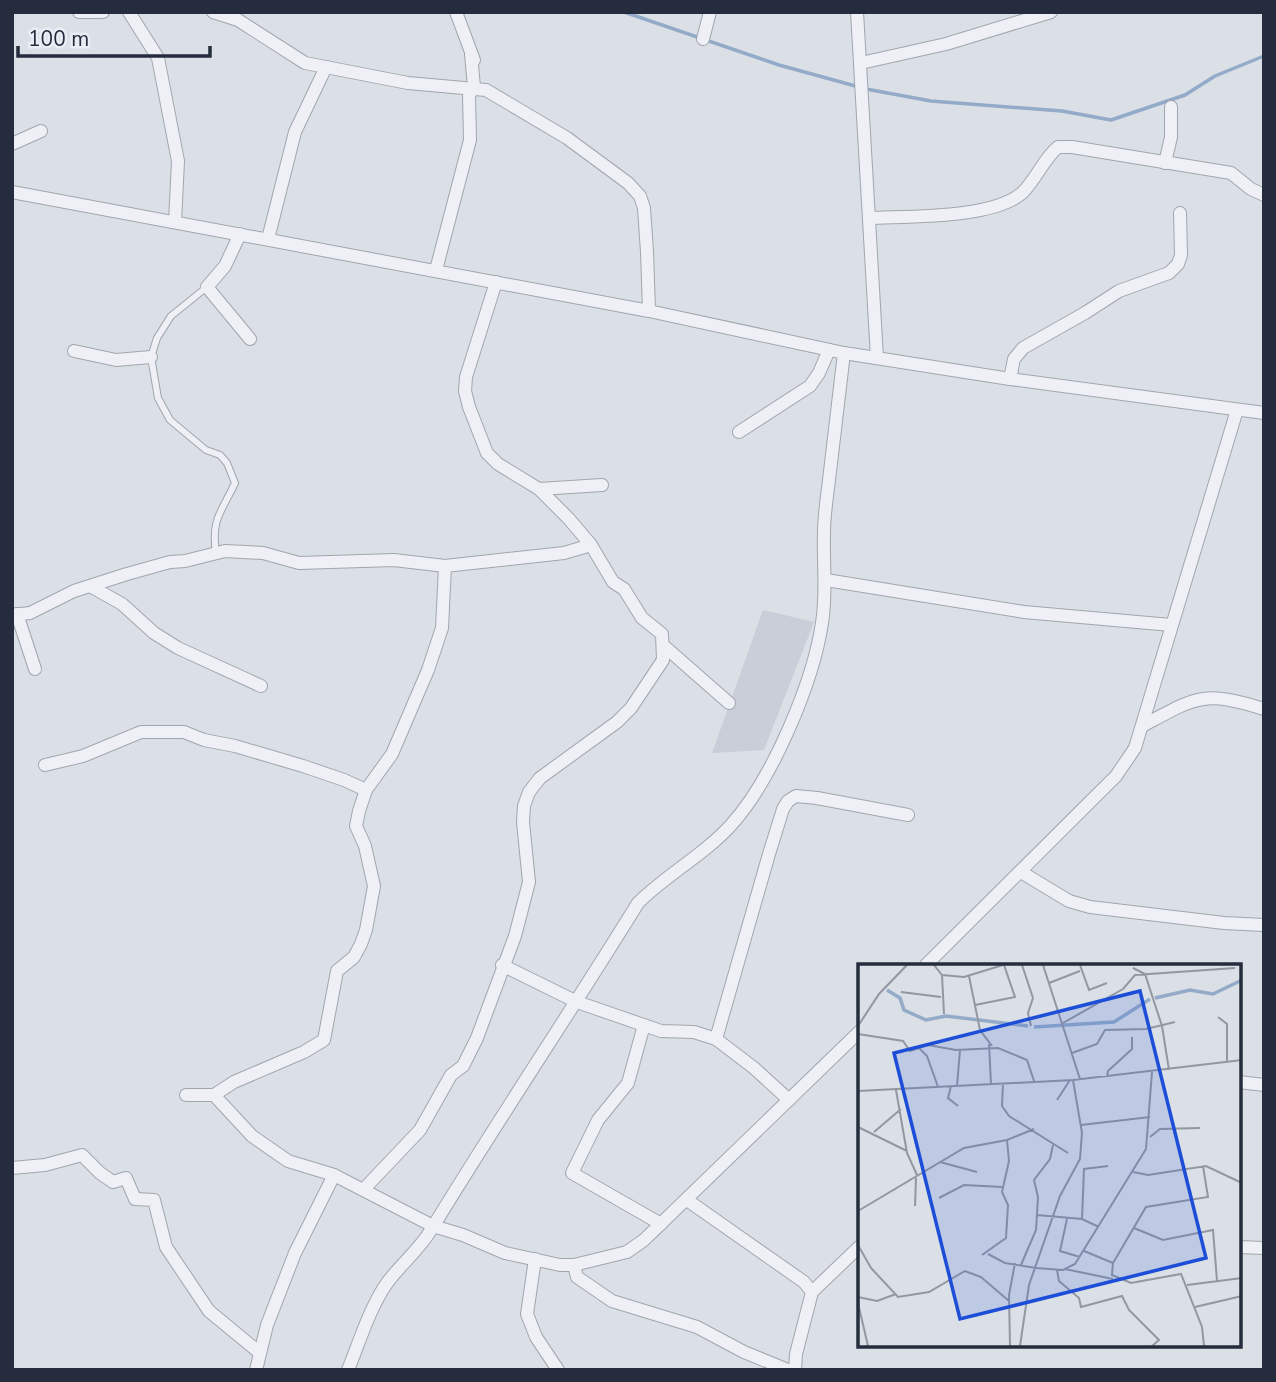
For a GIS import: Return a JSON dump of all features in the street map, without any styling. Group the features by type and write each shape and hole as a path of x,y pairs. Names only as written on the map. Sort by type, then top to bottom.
{"street":[{"path":"79,12 103,12"},
{"path":"129,12 158,58 178,161 175,222"},
{"path":"213,12 238,20 305,63 408,83 480,88 567,138 628,183 640,196 644,208 648,252 649,311"},
{"path":"456,12 480,88"},
{"path":"703,39 710,12"},
{"path":"857,12 877,358"},
{"path":"862,63 946,44 1051,12"},
{"path":"268,239 295,132 326,67"},
{"path":"436,271 459,175 467,156 470,139 469,95 480,88"},
{"path":"1165,163 1171,137 1171,107"},
{"path":"12,144 41,131"},
{"path":"869,218 979,211 1000,205 1020,195 1058,147 1231,173 1251,189 1264,195"},
{"path":"12,192 649,311 844,353 1010,379 1264,413"},
{"path":"1010,379 1014,359 1024,348 1119,291 1169,273 1178,264 1181,255 1180,214"},
{"path":"240,234 225,266 207,287 250,339"},
{"path":"364,1189 421,1130 451,1075 463,1066 477,1038 515,936 529,882 523,822 524,806 529,792 540,778 617,722 631,708 663,660 662,634 642,618 624,589 613,582 591,545 569,519 539,489 498,464 487,453 468,407 465,391 466,377 496,282"},
{"path":"739,432 810,386 829,350"},
{"path":"74,351 116,360 151,358"},
{"path":"348,1370 357,1342 368,1324 378,1298 433,1226 638,903 658,883 709,847 732,824 753,794 780,746 807,683 822,624 826,580 824,533 844,353"},
{"path":"927,964 1116,776 1135,748 1237,410"},
{"path":"539,489 602,485"},
{"path":"35,669 15,615 30,613 74,591 170,562 244,550 299,562 394,560 446,566 564,553 591,545"},
{"path":"186,1095 214,1095 234,1082 304,1052 324,1040 337,971 354,957 361,944 374,886 365,846 356,826 366,790 392,754 428,670 442,628 446,566"},
{"path":"826,580 1024,612 1171,625"},
{"path":"90,586 122,604 154,633 178,648 261,686"},
{"path":"664,646 729,703"},
{"path":"1144,724 1191,700 1208,697 1264,709"},
{"path":"45,765 83,756 141,732 184,732 204,740 303,766 366,790"},
{"path":"716,1039 772,842 783,808 788,801 796,796 817,798 908,815"},
{"path":"1021,872 1069,901 1090,907 1224,923 1264,925"},
{"path":"502,965 577,1002 661,1031 694,1031 716,1039 754,1068 789,1100"},
{"path":"644,1025 628,1083 598,1120 572,1173 661,1224"},
{"path":"214,1095 252,1136 288,1161 334,1175 433,1226 505,1252 573,1265 627,1252 687,1200 858,1032"},
{"path":"1241,1082 1264,1085"},
{"path":"12,1168 45,1165 82,1155 113,1182 126,1178 135,1199 154,1200 166,1247 209,1311 260,1353"},
{"path":"256,1370 267,1325 295,1254 334,1175"},
{"path":"687,1200 804,1282 813,1292"},
{"path":"795,1370 796,1353 813,1292 858,1247"},
{"path":"1241,1247 1264,1248"},
{"path":"535,1259 527,1314 536,1337 558,1370"},
{"path":"573,1265 577,1277 612,1301 697,1327 744,1352 788,1370"}],"lane":[{"path":"207,287 171,316 157,338 151,358 158,398 170,420 206,450 220,455 227,463 235,483 222,512 216,517 213,533 216,553"}],"shaded area":[{"path":"763,610 814,622 764,750 712,753"}],"waterway":[{"path":"624,12 779,65 859,87"},
{"path":"866,89 931,101 1062,111 1111,120 1185,95 1215,76 1264,56"}]}
